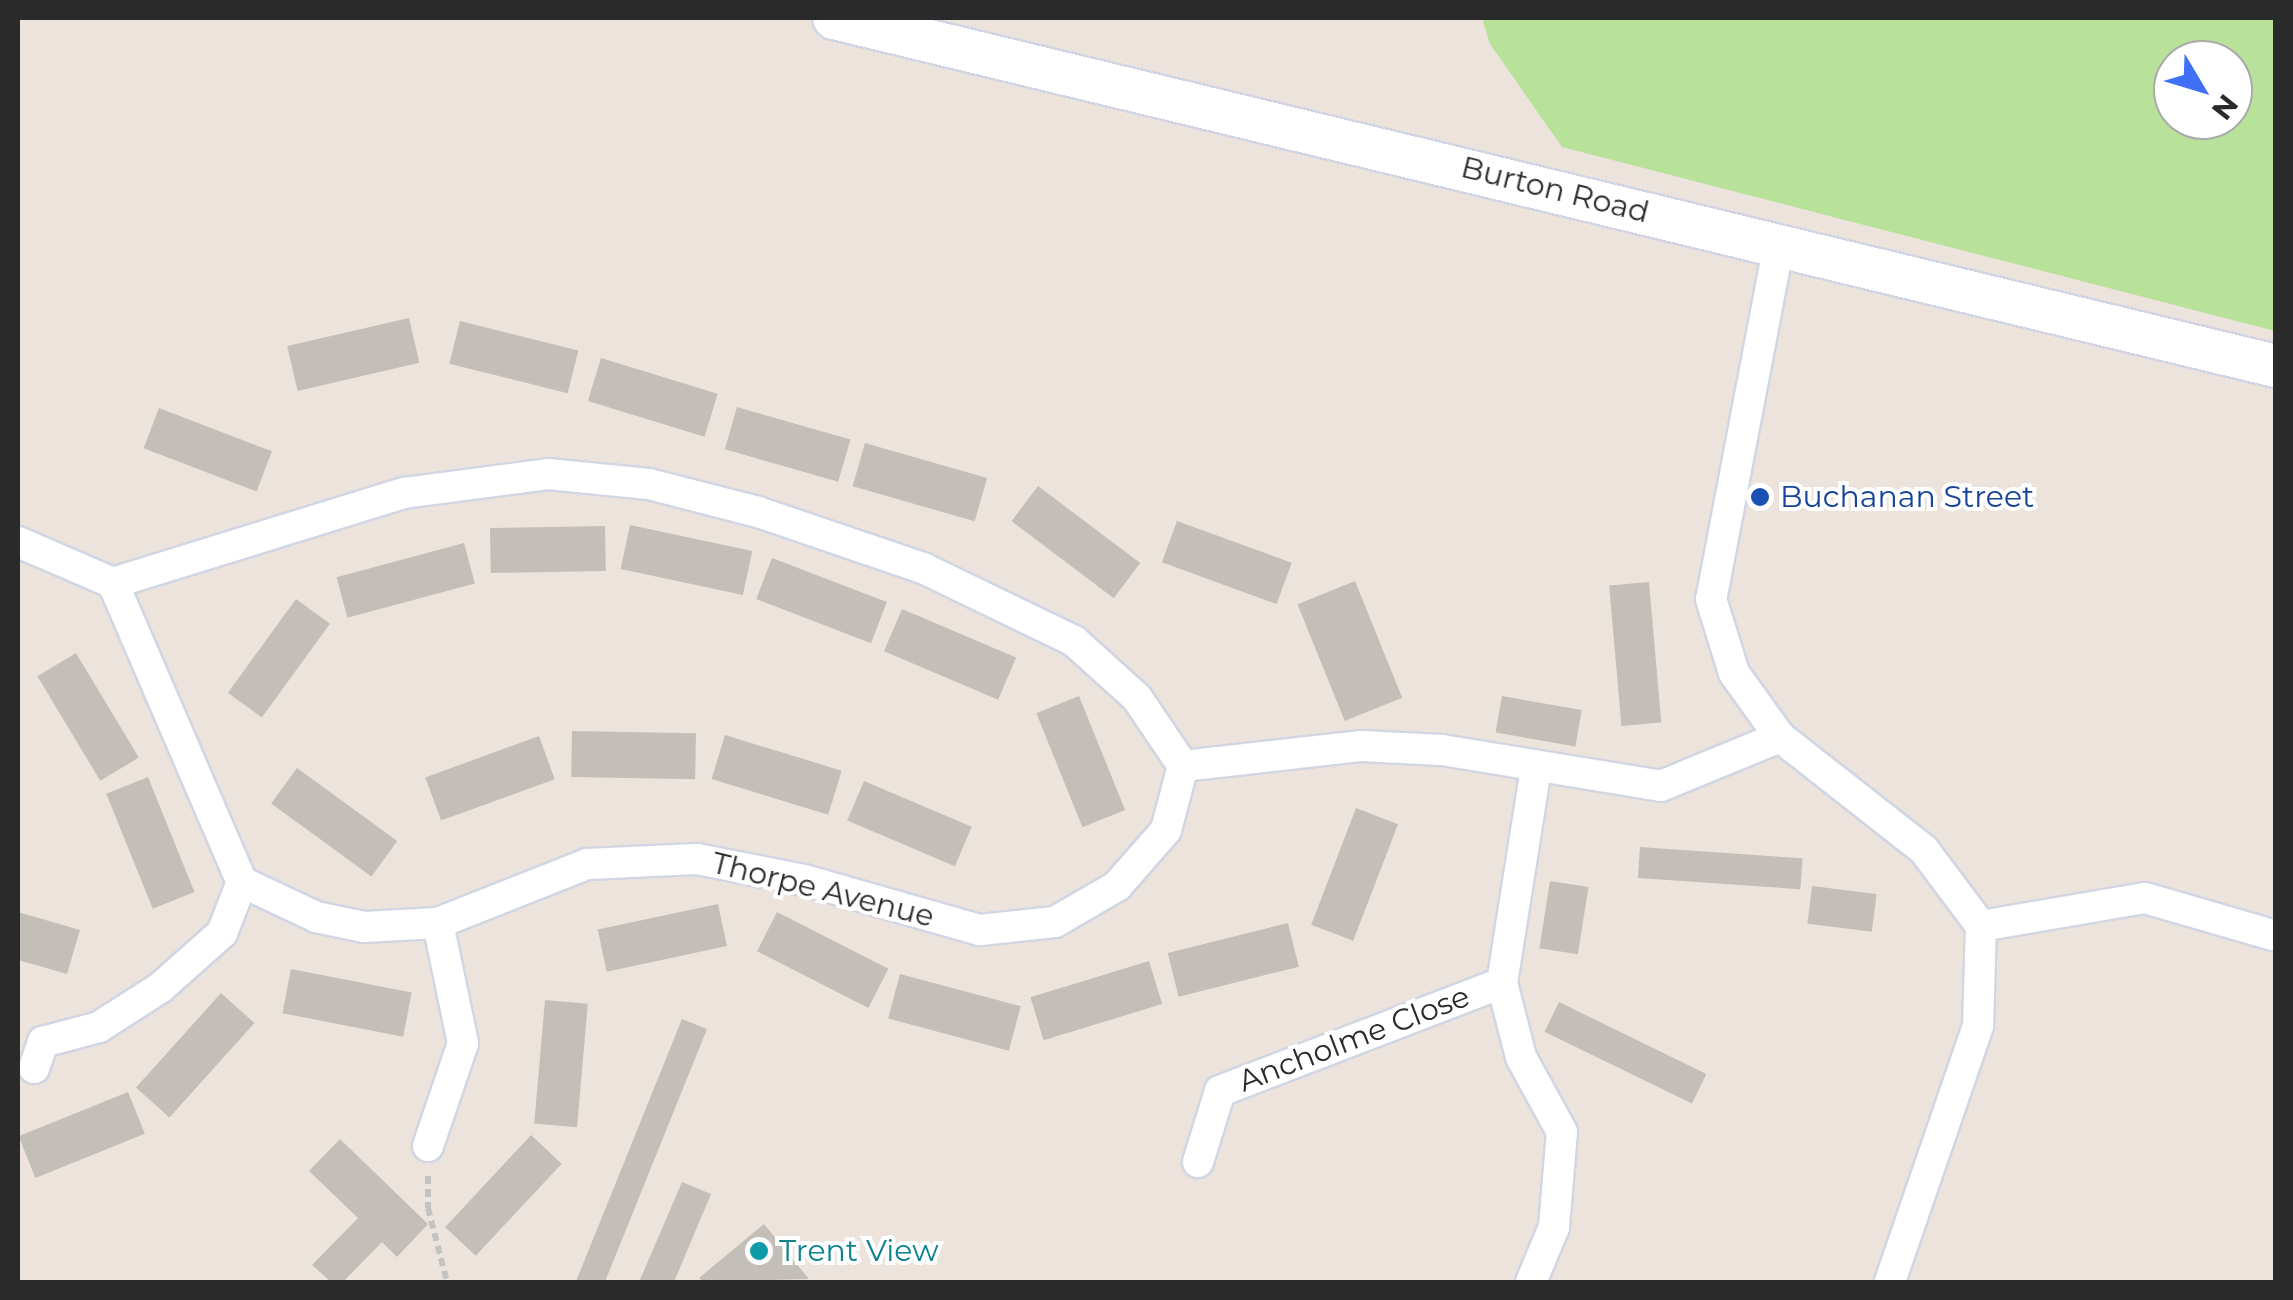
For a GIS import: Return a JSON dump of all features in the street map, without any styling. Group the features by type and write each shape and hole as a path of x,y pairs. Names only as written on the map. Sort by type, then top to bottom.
{"main road":[{"name":"Burton Road","path":"834,18 891,24 2276,366"}],"street":[{"path":"1779,244 1710,599 1734,673 1780,737 1924,850 1981,926 1978,1026 1890,1282"},
{"path":"18,542 113,583 404,493 548,474 649,484 758,512 925,568 1074,641 1137,698 1182,766 1362,746 1442,750 1536,769 1661,786 1780,737"},
{"path":"34,1068 44,1042 99,1027 160,988 222,932 242,882 113,583"},
{"name":"Thorpe Avenue","path":"242,882 316,916 364,927 438,922 587,864 697,859 804,880 980,930 1055,922 1118,886 1166,830 1182,766"},
{"path":"1531,1282 1554,1226 1562,1132 1520,1058 1502,983 1536,769"},
{"path":"1981,926 2145,898 2276,936"},
{"path":"428,1146 463,1044 438,922"},
{"name":"Ancholme Close","path":"1198,1162 1220,1091 1502,983"}],"path":[{"path":"428,1146 428,1208 447,1282"}],"green space":[{"path":"1482,18 2275,18 2275,331 1562,147 1490,44"}],"building":[{"path":"409,318 419,363 298,391 287,346"},
{"path":"460,321 578,351 568,393 449,364"},
{"path":"601,358 718,394 705,437 588,401"},
{"path":"737,407 850,440 838,482 725,449"},
{"path":"159,408 272,451 257,492 144,448"},
{"path":"865,443 987,478 975,521 853,486"},
{"path":"1038,486 1140,563 1114,598 1012,521"},
{"path":"1177,521 1292,563 1277,604 1162,562"},
{"path":"630,525 752,551 743,595 621,569"},
{"path":"605,526 606,571 491,573 490,528"},
{"path":"464,543 475,584 347,618 336,577"},
{"path":"772,558 887,602 871,643 756,599"},
{"path":"1355,581 1402,698 1345,721 1298,604"},
{"path":"1649,582 1661,722 1621,726 1609,585"},
{"path":"296,599 330,624 262,718 228,693"},
{"path":"902,609 1016,657 998,700 884,651"},
{"path":"76,653 139,758 100,781 37,676"},
{"path":"1079,696 1125,810 1082,827 1036,713"},
{"path":"1502,696 1582,710 1575,747 1496,732"},
{"path":"572,731 696,733 695,779 571,777"},
{"path":"725,735 842,771 828,815 712,779"},
{"path":"539,736 555,779 441,821 425,777"},
{"path":"297,768 397,841 371,876 271,804"},
{"path":"148,777 194,892 153,909 106,794"},
{"path":"864,781 972,827 955,866 847,821"},
{"path":"1356,808 1398,824 1353,941 1311,925"},
{"path":"1640,847 1803,858 1800,889 1638,878"},
{"path":"1550,881 1589,887 1578,954 1539,948"},
{"path":"1812,886 1877,894 1872,932 1807,924"},
{"path":"718,904 727,946 607,972 598,930"},
{"path":"18,912 80,930 67,974 18,960"},
{"path":"777,912 888,969 868,1008 757,951"},
{"path":"1288,923 1299,967 1179,997 1168,953"},
{"path":"1149,961 1162,1004 1044,1040 1030,997"},
{"path":"291,969 412,992 403,1037 282,1013"},
{"path":"900,974 1021,1006 1009,1051 888,1018"},
{"path":"221,993 254,1023 169,1117 136,1087"},
{"path":"545,1000 588,1004 577,1127 534,1124"},
{"path":"1559,1002 1706,1074 1692,1104 1545,1032"},
{"path":"682,1019 707,1029 605,1282 576,1282"},
{"path":"128,1092 145,1134 35,1178 19,1136"},
{"path":"531,1135 562,1164 476,1256 445,1227"},
{"path":"340,1139 428,1224 397,1257 382,1242 343,1282 331,1282 312,1265 358,1218 309,1171"},
{"path":"682,1182 711,1194 674,1282 639,1282"},
{"name":"Trent View","path":"764,1224 809,1279 703,1282 699,1278"}],"place":[{"name":"Buchanan Street","path":"1760,497"},
{"name":"Trent View","path":"759,1251"}]}
